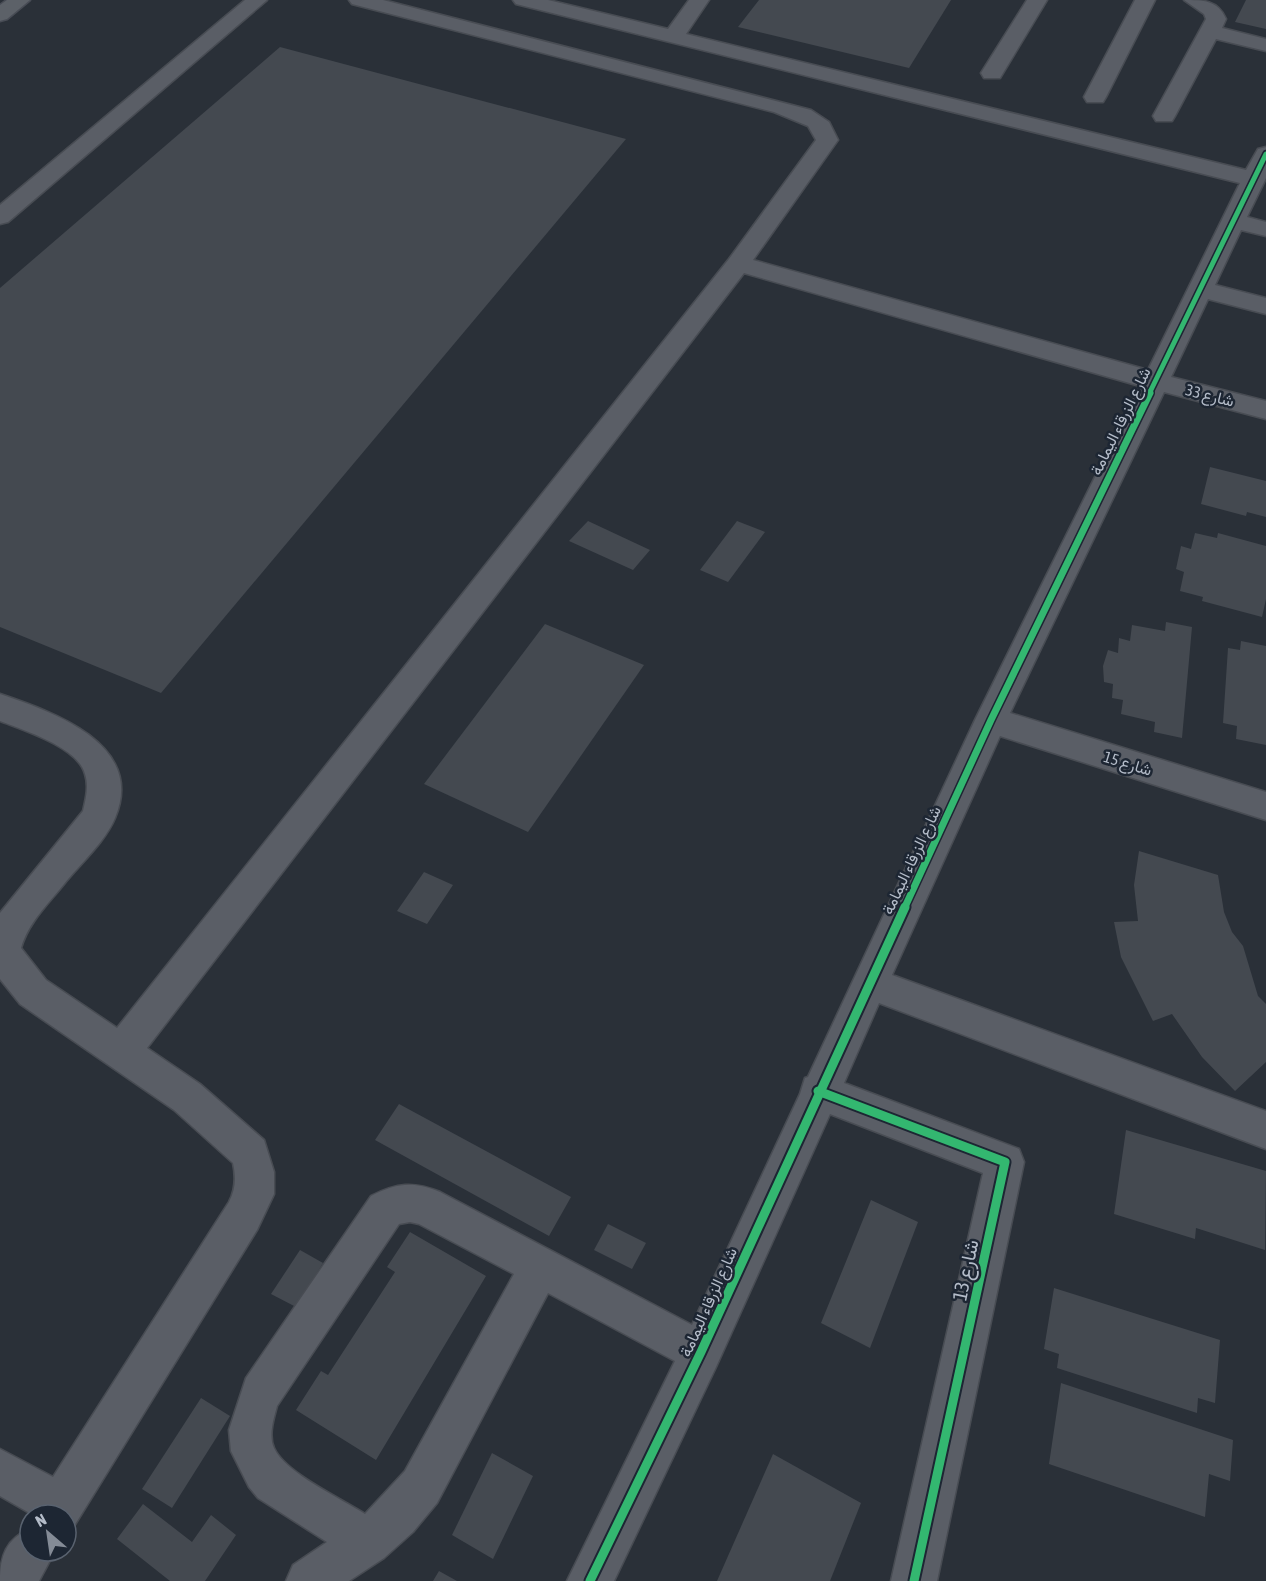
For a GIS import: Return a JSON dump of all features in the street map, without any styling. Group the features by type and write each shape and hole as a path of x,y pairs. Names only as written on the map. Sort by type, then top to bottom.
{"main road":[{"path":"0,15 20,0"}],"street":[{"path":"0,217 257,0"},
{"path":"121,1052 738,264 823,149 827,140 825,130 813,119 782,107 359,0"},
{"path":"523,0 551,3 674,35 1259,167"},
{"path":"674,35 699,0"},
{"path":"992,73 1037,0"},
{"path":"1095,97 1144,0"},
{"path":"1164,116 1216,19 1213,11 1194,0"},
{"path":"1209,31 1266,45"},
{"name":"شارع الزرقاء اليمامة","path":"590,1581 701,1352 818,1091 991,720 1154,381 1200,289 1250,225 1259,167"},
{"name":"شارع 33","path":"738,264 1154,381 1266,410"},
{"path":"1200,289 1266,306"},
{"path":"0,707 90,750 100,763 105,782 105,797 99,816 18,914 7,934 3,948 6,960 33,992 187,1098 250,1153 254,1172 254,1194 62,1503"},
{"name":"شارع 15","path":"991,720 1266,806"},
{"path":"869,983 1266,1130"},
{"name":"شارع 13","path":"818,1091 1005,1162 914,1581"},
{"path":"368,1542 274,1482 261,1470 252,1452 250,1433 253,1412 261,1393 375,1221 385,1210 398,1203 412,1201 426,1206 701,1352"},
{"path":"309,1581 368,1542 407,1508 540,1265"},
{"path":"0,1471 46,1503"},
{"path":"13,1581 24,1563"}],"building":[{"path":"759,0 951,0 909,68 738,27"},
{"path":"1246,0 1266,0 1266,29 1235,22"},
{"path":"280,47 626,139 161,693 0,627 0,288"},
{"path":"1210,467 1266,481 1266,517 1247,512 1246,516 1201,504"},
{"path":"588,521 650,550 633,570 569,541"},
{"path":"737,521 765,532 728,582 700,570"},
{"path":"1195,533 1217,538 1218,533 1266,546 1266,599 1262,617 1202,601 1203,597 1180,591 1184,572 1176,569 1181,546 1191,549"},
{"path":"1166,622 1192,627 1182,738 1154,732 1155,722 1121,714 1123,700 1112,698 1113,684 1104,682 1103,666 1108,650 1118,653 1119,638 1130,641 1132,625 1165,631"},
{"path":"545,624 644,665 528,832 424,784"},
{"path":"1241,641 1266,646 1266,745 1236,739 1237,726 1223,723 1228,648 1240,650"},
{"path":"1139,851 1218,875 1224,912 1232,932 1243,946 1258,996 1266,1004 1266,1062 1235,1091 1202,1057 1172,1014 1153,1021 1121,957 1114,922 1138,921 1134,885"},
{"path":"424,872 453,885 427,924 397,911"},
{"path":"399,1104 571,1197 549,1236 375,1140"},
{"path":"1126,1130 1266,1171 1265,1250 1196,1228 1195,1239 1114,1214"},
{"path":"871,1200 918,1222 870,1348 821,1323"},
{"path":"608,1224 646,1243 632,1269 594,1250"},
{"path":"410,1232 486,1276 376,1460 296,1410 321,1371 328,1375 395,1272 387,1267"},
{"path":"300,1250 323,1263 296,1307 271,1294"},
{"path":"1054,1288 1220,1340 1215,1403 1198,1398 1197,1413 1057,1368 1059,1354 1044,1349"},
{"path":"1061,1383 1233,1440 1230,1481 1209,1474 1205,1517 1049,1464"},
{"path":"201,1398 230,1416 172,1508 142,1489"},
{"path":"492,1453 533,1476 493,1559 452,1535"},
{"path":"773,1454 861,1503 830,1581 717,1581"},
{"path":"143,1504 192,1542 211,1515 236,1535 205,1581 170,1581 117,1539"},
{"path":"439,1571 457,1581 433,1581"}],"cycle path":[{"path":"590,1581 701,1352 991,720 1266,154"},
{"path":"818,1091 1005,1162 914,1581"}]}
